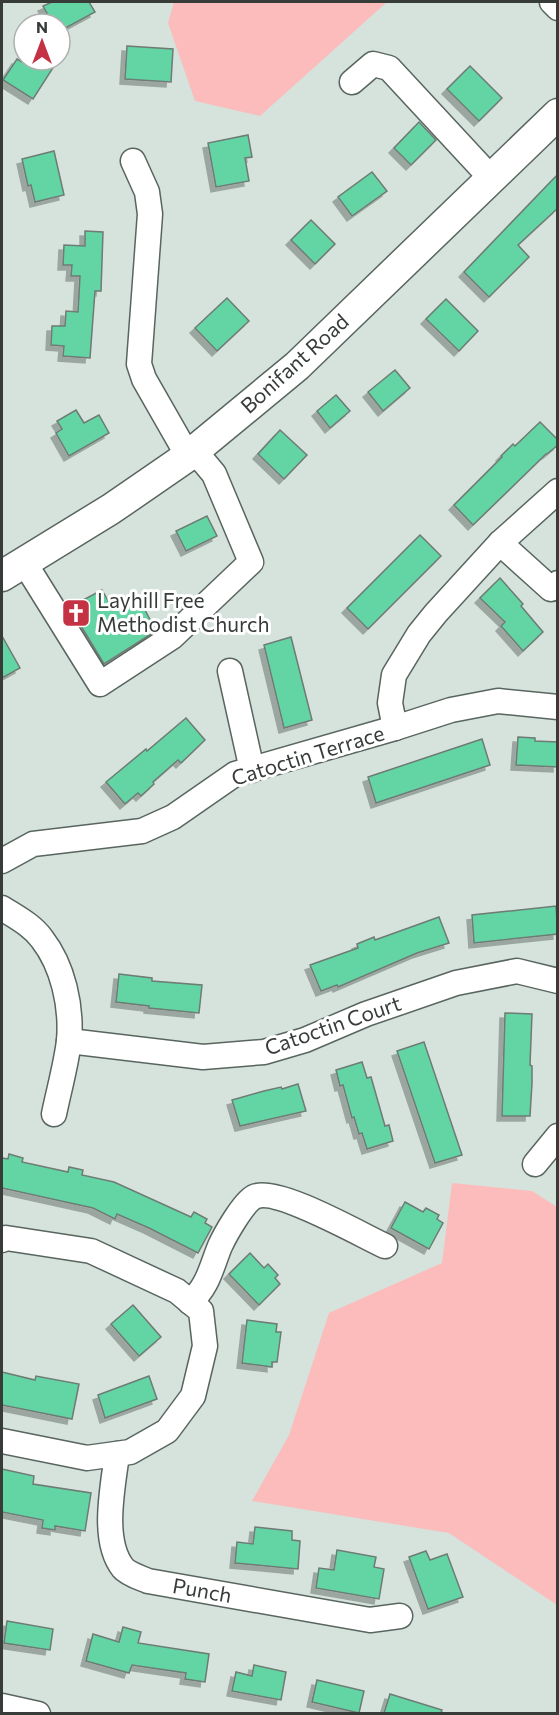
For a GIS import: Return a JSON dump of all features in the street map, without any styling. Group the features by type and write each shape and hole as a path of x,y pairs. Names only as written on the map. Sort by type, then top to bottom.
{"main road":[{"name":"Bonifant Road","path":"13,569 111,509 191,453 297,366 558,114"}],"street":[{"path":"552,2 558,8"},
{"path":"352,82 373,64 389,68 491,178"},
{"path":"13,569 100,684 172,637 251,562 214,474 191,453 144,380 139,364 150,214 147,192 133,161"},
{"path":"395,728 390,703 394,675 419,634 500,543 558,491"},
{"path":"500,543 551,589 558,583"},
{"path":"230,671 252,770"},
{"name":"Catoctin Terrace","path":"2,861 33,844 142,831 173,817 235,774 451,710 498,701 558,706"},
{"path":"2,908 25,922 42,939 60,970 69,1016 69,1041 54,1114"},
{"name":"Catoctin Court","path":"69,1041 204,1057 264,1052 305,1040 366,1014 456,983 517,971 558,981"},
{"path":"535,1164 558,1136"},
{"path":"190,1302 202,1292 221,1244 238,1215 253,1197 267,1195 288,1200 385,1246"},
{"path":"2,1240 6,1238 91,1251 177,1291 201,1311 205,1346 193,1396 167,1431 130,1452 87,1458 2,1441"},
{"name":"Punch","path":"117,1454 109,1527 124,1570 148,1581 370,1620 400,1616"},
{"path":"2,1706 38,1713"}],"shaded area":[{"path":"174,2 387,2 260,116 195,101 168,23"},
{"path":"452,1183 532,1191 557,1207 557,1605 449,1533 252,1501 289,1435 329,1313 442,1263"}],"building":[{"path":"52,2 89,2 95,12 72,24 72,12 46,12 43,6"},
{"path":"127,46 173,49 171,82 125,79"},
{"path":"12,66 12,72 50,72 33,99 3,80"},
{"path":"470,66 502,98 479,121 447,89"},
{"path":"419,122 436,140 411,165 394,148"},
{"path":"248,135 252,157 245,158 249,181 216,187 208,143"},
{"path":"54,151 64,195 35,202 31,185 28,186 22,159"},
{"path":"372,172 387,191 352,216 338,197"},
{"path":"558,174 558,208 518,245 529,257 489,297 464,272"},
{"path":"311,220 335,244 315,264 291,240"},
{"path":"85,231 103,232 101,291 95,291 90,358 63,356 64,346 51,345 52,326 65,326 66,311 78,312 80,276 71,276 72,265 63,265 64,245 85,246"},
{"path":"227,298 249,321 217,351 195,328"},
{"path":"446,299 478,331 459,351 426,319"},
{"path":"395,370 410,388 383,411 368,392"},
{"path":"336,395 350,411 330,428 317,411"},
{"path":"76,410 84,423 99,415 109,433 69,456 56,433 62,429 57,421"},
{"path":"540,422 558,440 558,445 473,525 454,505 513,444 515,446"},
{"path":"280,430 307,455 284,479 258,454"},
{"path":"207,516 217,536 186,551 176,531"},
{"path":"420,535 441,556 368,629 347,608"},
{"path":"500,578 543,632 523,651 501,626 505,622 480,598"},
{"path":"102,590 111,606 136,593 156,631 104,664 75,616 86,610 81,601"},
{"path":"2,636 20,668 2,678"},
{"path":"291,637 312,720 284,728 264,645"},
{"path":"186,718 205,740 181,763 178,760 141,796 138,793 125,804 106,782"},
{"path":"518,737 535,738 535,741 558,742 558,767 516,765"},
{"path":"482,739 490,765 376,803 368,777"},
{"path":"556,906 558,934 474,943 472,915"},
{"path":"439,917 449,943 417,953 338,987 337,985 321,991 310,965 358,948 357,944 374,937 375,940"},
{"path":"119,974 152,978 152,981 202,985 199,1013 116,1002"},
{"path":"505,1013 532,1014 530,1116 502,1116"},
{"path":"424,1042 462,1155 435,1163 397,1051"},
{"path":"362,1062 367,1078 371,1077 385,1126 389,1125 393,1141 367,1149 362,1133 359,1134 354,1117 352,1118 343,1085 340,1086 336,1070"},
{"path":"298,1084 306,1111 240,1126 232,1100"},
{"path":"9,1154 23,1158 22,1162 68,1172 69,1167 83,1170 82,1175 114,1182 191,1217 194,1212 207,1219 205,1223 212,1227 198,1253 117,1214 115,1219 93,1208 2,1188 2,1158 8,1159"},
{"path":"405,1202 423,1212 426,1208 439,1215 437,1219 443,1223 429,1249 391,1228"},
{"path":"250,1253 264,1268 268,1264 278,1275 275,1278 280,1284 259,1305 229,1274"},
{"path":"133,1305 161,1337 139,1356 111,1324"},
{"path":"247,1320 277,1324 276,1332 281,1332 277,1362 272,1362 272,1367 242,1363"},
{"path":"2,1372 35,1380 36,1376 79,1384 72,1419 2,1405"},
{"path":"149,1376 157,1399 105,1418 98,1395"},
{"path":"2,1469 34,1476 33,1484 91,1493 85,1531 55,1526 55,1530 42,1528 43,1520 2,1512"},
{"path":"255,1527 292,1531 292,1540 300,1541 298,1569 235,1563 237,1542 253,1544"},
{"path":"337,1550 376,1557 374,1567 384,1569 379,1599 316,1588 319,1568 334,1570"},
{"path":"426,1551 430,1560 447,1554 463,1597 428,1609 409,1557"},
{"path":"7,1621 53,1629 50,1650 4,1643"},
{"path":"123,1627 141,1632 138,1643 209,1654 205,1682 185,1679 186,1673 132,1665 129,1673 86,1661 93,1634 119,1642"},
{"path":"254,1665 286,1672 281,1700 232,1691 236,1672 252,1676"},
{"path":"317,1680 364,1691 359,1713 312,1702"},
{"path":"390,1694 442,1710 441,1713 384,1713"}],"place":[{"name":"Layhill Free Methodist Church","path":"76,613"}]}
